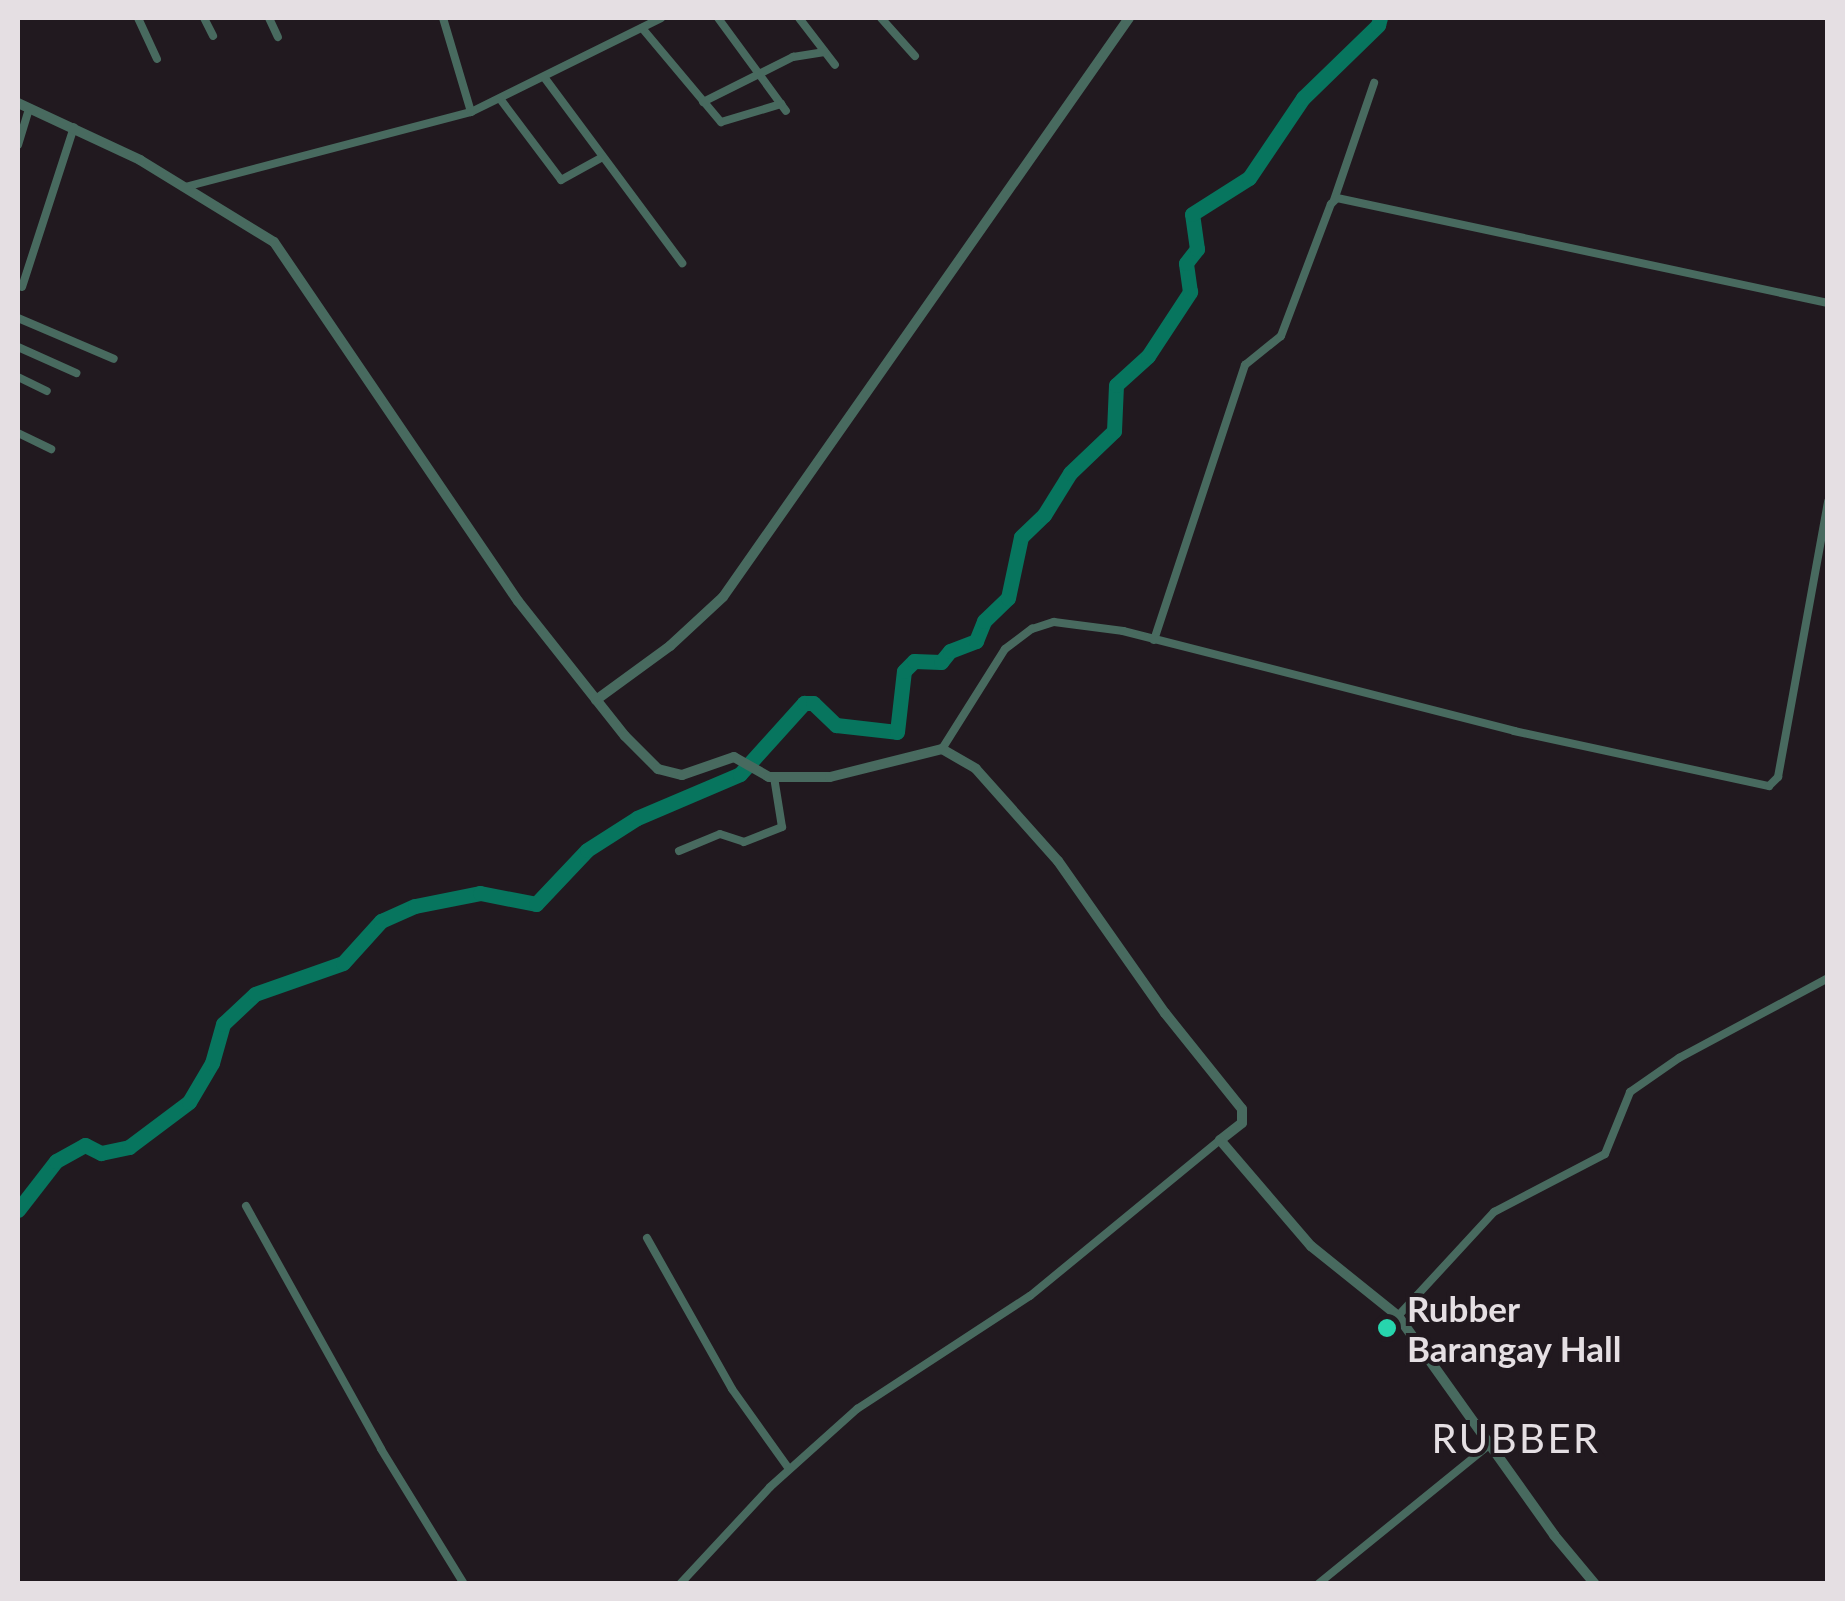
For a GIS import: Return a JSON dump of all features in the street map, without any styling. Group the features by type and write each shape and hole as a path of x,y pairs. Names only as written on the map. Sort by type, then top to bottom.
{"street":[{"path":"138,18 156,59"},
{"path":"204,18 213,36"},
{"path":"269,18 278,36"},
{"path":"443,18 471,112"},
{"path":"186,187 471,112 661,18"},
{"path":"642,28 703,102 727,123 784,108 718,18"},
{"path":"799,18 835,65"},
{"path":"881,18 915,56"},
{"path":"596,700 670,646 723,597 1129,18"},
{"path":"703,102 793,57 825,52"},
{"path":"544,78 682,262"},
{"path":"1154,640 1245,365 1281,336 1374,83"},
{"path":"501,100 560,180 601,158"},
{"path":"18,146 23,105 186,187 260,232 284,252 500,576 640,752 667,773 690,774 730,758 745,761 774,778 845,775 942,748 993,664 1032,629 1054,622 1154,640 1514,731 1769,786 1778,778 1828,502"},
{"path":"22,286 74,128"},
{"path":"1334,200 1346,198 1828,303"},
{"path":"18,318 114,359"},
{"path":"18,347 76,373"},
{"path":"18,377 47,391"},
{"path":"18,434 50,449"},
{"path":"680,1584 789,1469 863,1404 1030,1296 1242,1123 1242,1110 1165,1014 1058,861 976,770 942,748"},
{"path":"680,851 720,834 744,842 782,827 774,778"},
{"path":"1398,1316 1494,1212 1604,1154 1630,1092 1679,1058 1828,978"},
{"path":"1220,1140 1310,1246 1398,1316 1554,1535 1595,1584"},
{"path":"246,1206 382,1449 464,1584"},
{"path":"647,1238 732,1389 789,1469"},
{"path":"1318,1584 1490,1444"}],"waterway":[{"path":"18,1210 56,1161 85,1145 101,1153 129,1147 189,1102 212,1063 223,1024 255,994 343,963 381,921 415,906 480,893 536,904 587,850 637,818 740,774 804,703 813,703 836,725 897,732 904,671 914,661 941,662 950,651 976,641 984,621 1008,598 1021,537 1044,515 1070,473 1114,431 1116,385 1148,356 1190,292 1186,263 1197,249 1192,214 1249,178 1303,98 1378,25 1380,18"}],"place":[{"name":"Rubber Barangay Hall","path":"1387,1328"}],"district":[{"name":"RUBBER","path":"1516,1438"}]}
